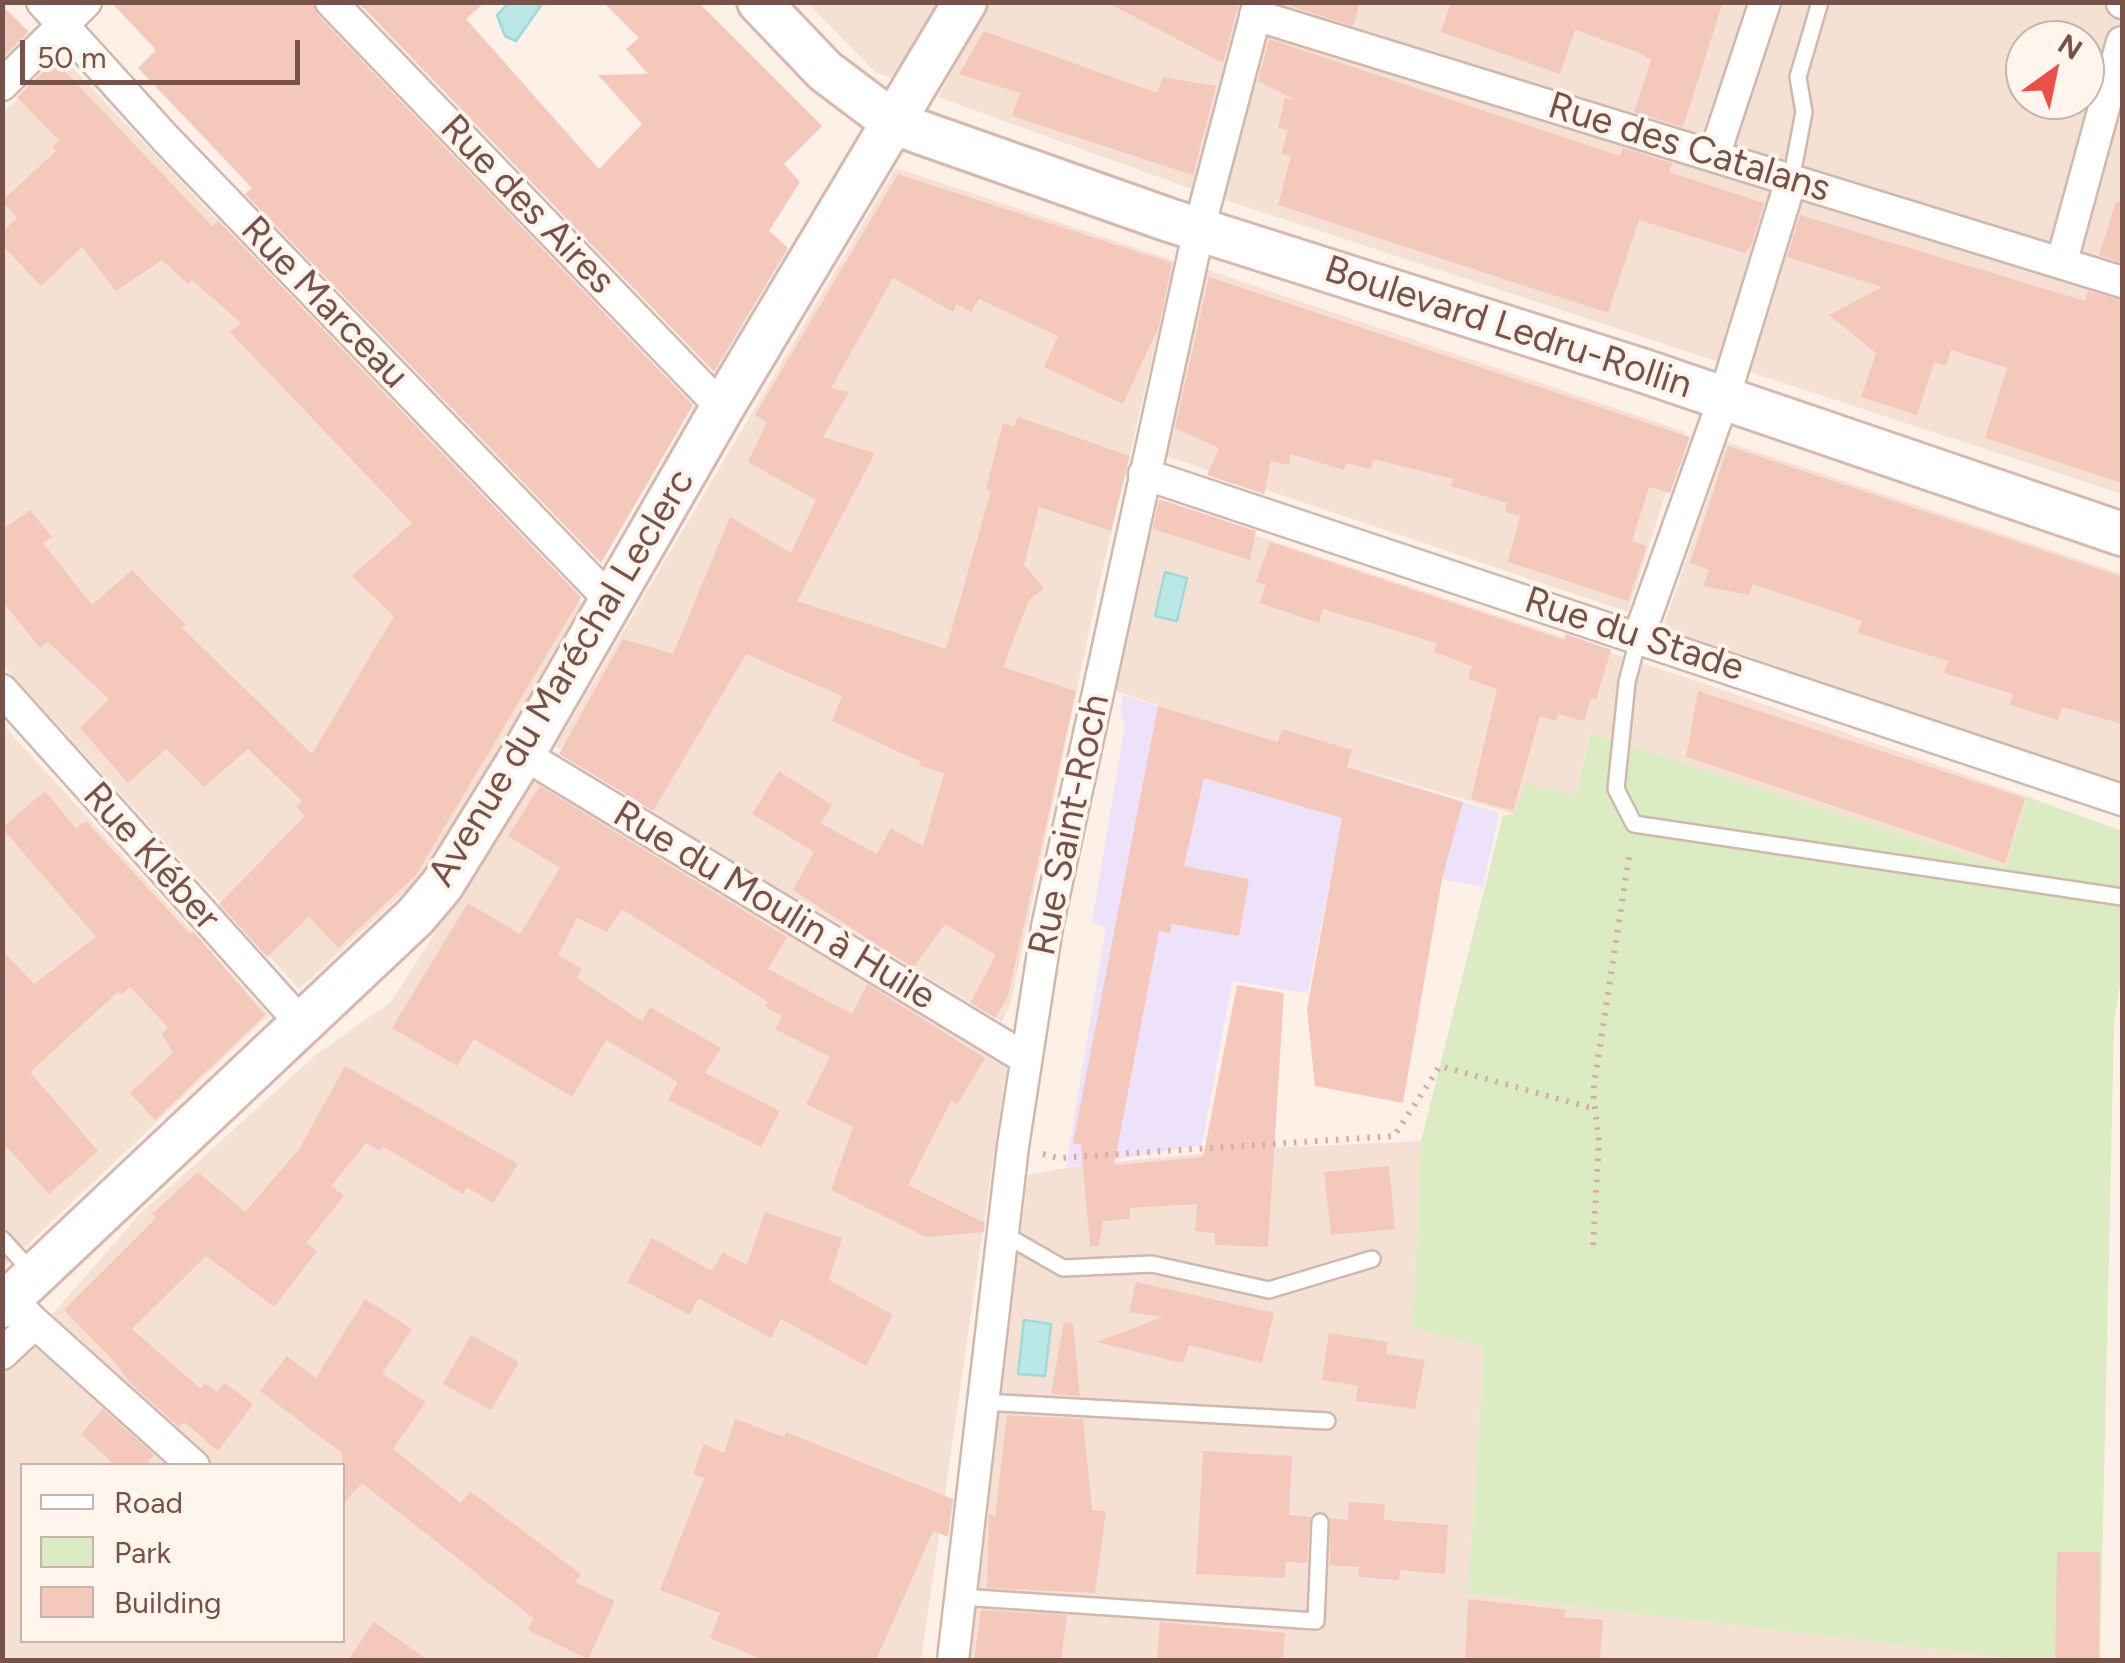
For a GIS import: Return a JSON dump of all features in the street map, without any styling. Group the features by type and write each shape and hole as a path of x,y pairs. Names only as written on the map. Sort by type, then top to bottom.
{"main road":[{"name":"Boulevard Ledru-Rollin","path":"759,2 825,71 894,124 1199,229 1724,398 2122,534"},
{"name":"Avenue du Maréchal Leclerc","path":"21,1300 301,1023 415,918 442,885 965,2"}],"street":[{"path":"2,86 52,14 86,2"},
{"name":"Rue des Aires","path":"332,2 722,408"},
{"path":"1714,156 1766,2"},
{"name":"Rue des Catalans","path":"1257,9 2122,282"},
{"name":"Rue Saint-Roch","path":"952,1660 1013,1146 1048,927 1199,229 1257,9"},
{"name":"Rue Marceau","path":"52,14 166,139 610,600"},
{"path":"2062,261 2122,52"},
{"path":"1639,636 1724,398 1791,180"},
{"name":"Rue du Stade","path":"1144,474 2122,800"},
{"name":"Rue Kléber","path":"2,690 301,1023"},
{"name":"Rue du Moulin à Huile","path":"523,754 1025,1058"},
{"path":"2,1354 21,1300 191,1463"}],"lane":[{"path":"1791,180 1804,112 1798,77 1820,2"},
{"path":"1639,636 1628,682 1616,789 1634,824 2122,898"},
{"path":"1002,1233 1063,1268 1152,1264 1269,1290 1372,1259"},
{"path":"2,1239 21,1300"},
{"path":"983,1402 1327,1420"},
{"path":"962,1597 1316,1621 1320,1522"}],"path":[{"path":"1593,1245 1599,1140 1593,1092 1634,824"},
{"path":"1013,1146 1058,1158 1394,1136 1440,1066 1595,1109"}],"shaded area":[{"path":"808,3 943,3 900,80 876,73"},
{"path":"989,3 2122,3 2122,494 1189,188 938,97"},
{"path":"63,58 582,603 428,870 299,989 3,665 2,113"},
{"path":"896,168 1175,261 1099,585 1011,1002 1002,1022 672,824 556,746"},
{"path":"1205,269 1685,432 1628,612 1166,456"},
{"path":"1727,442 2122,574 2122,783 1663,628"},
{"path":"1154,502 1723,690 2028,797 2007,868 1589,734 1576,796 1514,814 1249,736 1116,691"},
{"path":"1123,695 1499,813 1483,887 1334,859 1308,993 1232,981 1202,1145 1066,1167 1106,927 1092,922 1125,725 1120,711"},
{"path":"3,725 269,1015 3,1268"},
{"path":"534,778 1007,1063 921,1660 3,1660 3,1364 139,1215 318,1053 391,1002"},
{"path":"1421,1141 1413,1327 1484,1346 1468,1593 2024,1660 964,1660 1028,1175 1082,1165 1252,1149"}],"green space":[{"path":"1590,733 2006,868 2028,797 2122,831 2122,971 2114,1025 2100,1660 2024,1660 1468,1593 1484,1347 1413,1328 1421,1141 1503,815 1514,814 1525,783 1576,796"}],"water":[{"path":"509,3 542,4 516,41 505,36 497,15"},
{"path":"1165,572 1187,578 1177,621 1155,616"},
{"path":"1024,1320 1051,1324 1045,1376 1018,1374"}],"building":[{"path":"111,2 313,2 318,15 693,405 601,563 245,194 252,188 138,68 156,50"},
{"path":"358,2 485,2 466,19 599,169 642,124 598,75 648,74 626,49 639,38 603,2 698,2 822,126 784,164 800,182 769,231 788,248 714,372"},
{"path":"1106,2 1239,2 1223,63"},
{"path":"1278,2 1360,2 1353,26"},
{"path":"1451,2 1723,2 1683,127 1634,112 1651,60 1638,52 1575,30 1560,74 1441,32"},
{"path":"2,5 29,32 2,58"},
{"path":"984,31 1157,93 1163,77 1216,86 1193,175 1012,116 1020,93 959,74"},
{"path":"1269,39 1620,156 1623,148 1672,163 1669,172 1764,203 1751,246 1745,253 1639,220 1608,313 1278,205 1291,156 1281,154 1288,130 1278,128 1285,98 1295,100 1258,81"},
{"path":"54,60 212,226 218,220 581,597 416,875 338,948 309,917 267,957 219,904 305,816 296,806 302,801 248,749 204,787 166,749 128,783 80,728 109,699 48,642 40,648 2,601 2,530 30,510 52,537 43,543 92,605 132,570 186,625 182,628 312,754 394,616 352,576 412,523 230,332 241,323 192,280 188,284 162,260 116,291 82,247 41,286 2,245 2,232 17,218 2,201 56,151 52,147 59,141 17,97"},
{"path":"898,174 1172,263 1159,326 1123,404 1044,367 1058,336 979,299 971,312 957,304 953,312 893,278 831,388 849,392 823,437 875,453 797,601 946,649 991,491 986,489 1003,423 1014,426 1018,417 1130,456 1111,531 1039,507 1024,565 1044,588 1029,600 1003,667 1076,691 1008,996 995,1018 970,1003 996,955 945,924 913,968 793,890 814,852 752,814 779,771 832,805 820,823 877,854 891,828 923,846 944,773 920,766 921,762 832,721 842,696 746,654 653,811 559,754 623,639 673,654 730,517 791,553 816,500 748,462 767,422 755,415"},
{"path":"2116,202 2122,203 2122,263 2099,255"},
{"path":"1800,215 2085,301 2088,291 2122,300 2122,483 1985,438 2007,368 1951,350 1946,366 1934,362 1917,415 1861,397 1876,353 1829,315 1882,287 1787,257"},
{"path":"1209,277 1690,437 1670,493 1649,487 1632,541 1647,546 1628,601 1508,562 1520,516 1505,512 1507,503 1451,486 1453,479 1373,459 1371,469 1346,463 1344,470 1291,454 1289,465 1271,461 1264,494 1207,475 1219,448 1175,428"},
{"path":"1728,446 2122,577 2122,724 2062,707 2058,720 2010,705 2013,694 1944,673 1948,661 1857,633 1862,621 1753,584 1749,595 1703,586 1709,570 1690,563"},
{"path":"1159,499 1256,531 1250,560 1153,529"},
{"path":"1270,542 1564,640 1566,634 1611,650 1596,700 1591,698 1584,721 1558,714 1556,721 1540,716 1513,811 1471,799 1497,689 1468,679 1472,666 1434,652 1437,643 1323,609 1319,623 1260,603 1266,585 1256,582"},
{"path":"1698,691 2025,798 2005,863 1686,757"},
{"path":"1158,706 1278,742 1282,729 1352,750 1347,767 1463,802 1442,879 1403,1103 1315,1086 1307,1009 1342,818 1204,778 1184,866 1249,879 1239,936 1172,924 1170,933 1159,931 1114,1165 1203,1157 1237,985 1284,993 1268,1247 1215,1245 1215,1233 1195,1231 1197,1204 1130,1208 1130,1219 1103,1221 1099,1246 1090,1246 1081,1145 1073,1143"},
{"path":"540,786 787,937 768,969 852,1014 867,984 985,1058 957,1105 951,1101 908,1185 985,1223 984,1232 926,1237 831,1190 853,1127 806,1104 830,1057 775,1029 782,1016 765,1007 768,1002 622,909 607,932 577,918 558,955 582,969 577,978 642,1021 650,1007 721,1048 705,1073 780,1111 761,1147 668,1100 678,1082 606,1040 572,1097 474,1039 457,1066 392,1028 468,903 520,934 560,868 508,836"},
{"path":"45,791 76,829 86,821 190,934 193,931 265,1015 155,1120 130,1093 173,1053 162,1034 168,1027 130,987 121,995 118,992 30,1072 98,1151 49,1194 2,1142 2,950 34,984 96,937 2,828"},
{"path":"345,1066 518,1164 493,1203 467,1187 463,1194 382,1146 380,1151 366,1143 331,1186 344,1196 306,1243 317,1251 274,1307 206,1256 132,1329 201,1389 205,1384 217,1392 225,1383 253,1404 218,1451 184,1422 179,1427 128,1381 117,1364 64,1310 156,1218 152,1214 198,1172 245,1212 300,1148"},
{"path":"1389,1166 1395,1229 1331,1235 1324,1172"},
{"path":"765,1212 842,1238 829,1280 893,1315 866,1366 781,1319 771,1338 698,1298 690,1315 627,1282 652,1238 712,1271 723,1252 747,1265"},
{"path":"1136,1282 1274,1313 1262,1363 1189,1345 1183,1363 1097,1342 1163,1317 1129,1312"},
{"path":"365,1299 412,1329 382,1374 426,1402 393,1449 461,1503 470,1491 581,1574 575,1582 615,1601 588,1659 528,1630 533,1618 362,1483 345,1502 342,1453 260,1391 287,1356 316,1378"},
{"path":"1064,1322 1073,1323 1080,1396 1051,1394"},
{"path":"1329,1333 1388,1342 1386,1354 1425,1360 1415,1409 1356,1401 1358,1386 1322,1380"},
{"path":"471,1335 519,1362 491,1410 443,1384"},
{"path":"103,1409 154,1455 147,1463 113,1463 81,1434"},
{"path":"1007,1415 1083,1419 1092,1510 1106,1511 1095,1593 987,1588 989,1513 995,1516"},
{"path":"735,1419 784,1437 786,1432 953,1499 948,1537 933,1531 876,1660 764,1660 710,1638 720,1613 660,1590 704,1478 693,1474 704,1444 724,1453"},
{"path":"1203,1451 1292,1456 1289,1515 1310,1517 1307,1563 1286,1562 1285,1578 1196,1574"},
{"path":"1349,1502 1385,1504 1384,1520 1448,1525 1445,1574 1400,1570 1399,1580 1358,1577 1359,1567 1330,1565 1330,1518 1348,1520"},
{"path":"2057,1552 2100,1552 2099,1660 2055,1660"},
{"path":"1468,1599 1566,1610 1564,1617 1603,1620 1600,1660 1465,1660"},
{"path":"981,1610 1067,1615 1061,1660 974,1660"},
{"path":"374,1622 428,1660 348,1660"},
{"path":"1160,1622 1285,1633 1283,1660 1157,1660"}]}
